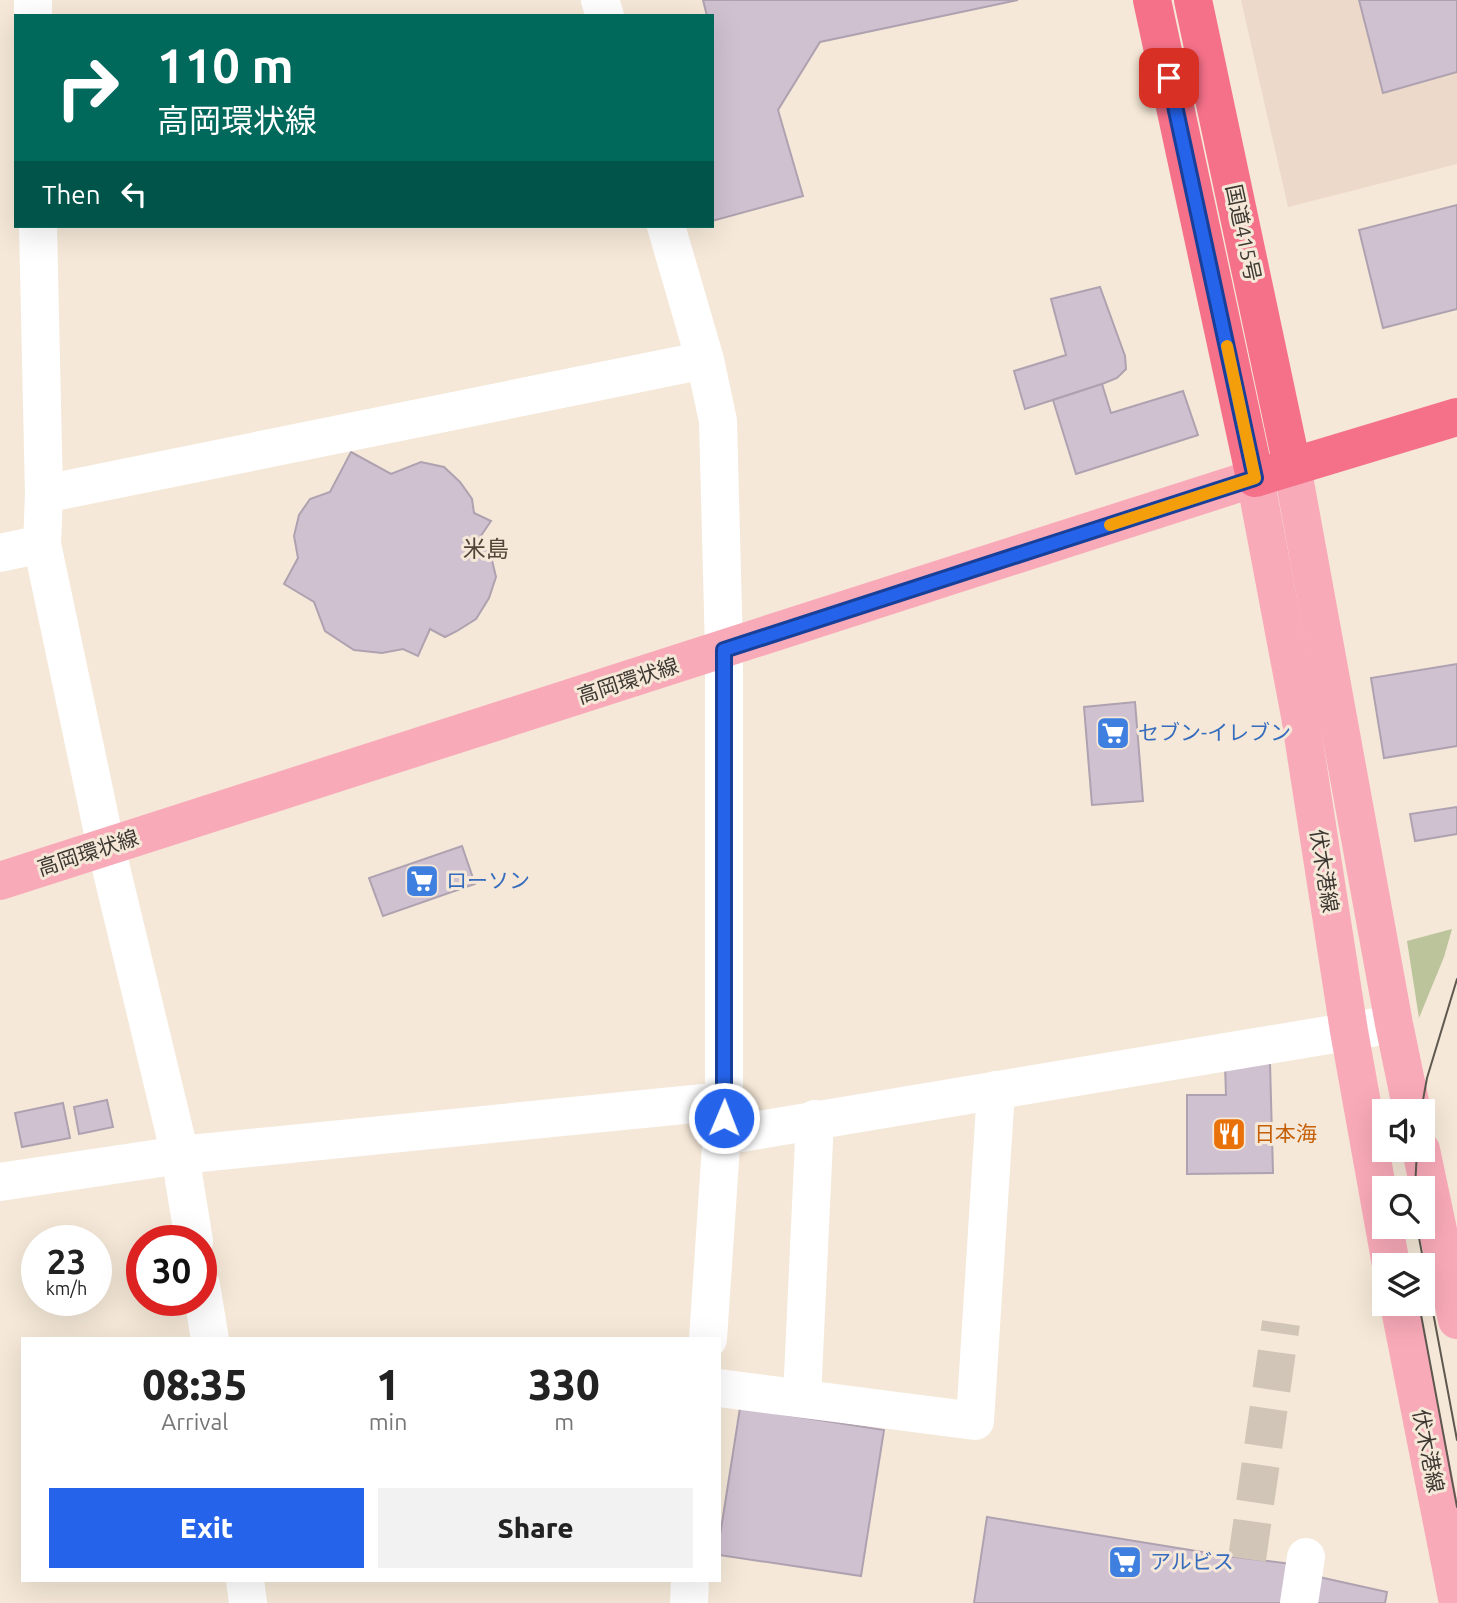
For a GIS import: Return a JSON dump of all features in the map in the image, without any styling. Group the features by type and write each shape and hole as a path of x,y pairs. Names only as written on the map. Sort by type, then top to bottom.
{"highway":[{"name":"国道415号","path":"1152,0 1255,478"},
{"name":"国道415号","path":"1193,0 1292,466"},
{"path":"1255,478 1457,417"}],"main road":[{"name":"伏木港線","path":"1292,466 1410,1099"},
{"name":"高岡環状線","path":"0,881 1255,478"},
{"name":"伏木港線","path":"1255,478 1300,716 1349,1031 1389,1253"},
{"path":"1424,1162 1457,1321"},
{"name":"伏木港線","path":"1402,1316 1449,1513 1457,1598"}],"street":[{"path":"38,228 44,494 42,544 106,848 180,1155 191,1225"},
{"path":"667,228 705,360 718,421 724,650 724,1118 708,1337"},
{"path":"44,494 705,360"},
{"path":"0,552 42,544"},
{"path":"0,1182 180,1155 724,1118 815,1119 1394,1024"},
{"path":"721,1388 975,1421 996,1090"},
{"path":"802,1398 815,1119"},
{"path":"206,1316 210,1337"},
{"path":"1299,1603 1306,1557"},
{"path":"245,1582 248,1603"},
{"path":"689,1603 690,1582"}],"shaded area":[{"path":"1241,0 1457,0 1457,164 1288,207"}],"green space":[{"path":"1452,929 1444,957 1419,1018 1407,941"}],"building":[{"path":"703,0 1018,0 820,42 778,110 803,196 714,220 714,14 706,14"},
{"path":"1359,0 1457,0 1457,72 1383,93"},
{"path":"1457,205 1457,309 1383,328 1359,230"},
{"path":"1100,287 1125,356 1126,369 1117,378 1102,384 1025,409 1014,371 1066,355 1051,299"},
{"path":"1102,384 1111,413 1183,391 1198,435 1076,474 1053,400"},
{"path":"351,452 391,474 421,462 444,467 460,482 472,499 474,513 491,521 474,546 490,552 496,577 489,598 476,619 457,631 445,637 430,629 418,656 403,649 382,653 354,650 325,631 314,602 284,584 298,558 294,536 299,515 310,499 330,492"},
{"path":"1457,664 1457,746 1384,758 1371,678"},
{"path":"1135,702 1143,801 1092,805 1084,707"},
{"path":"1457,807 1457,834 1415,841 1410,814"},
{"name":"ローソン","path":"462,846 475,884 383,916 369,878"},
{"name":"日本海","path":"1270,1063 1273,1173 1187,1174 1187,1095 1226,1095 1225,1064"},
{"path":"107,1100 113,1127 79,1134 74,1107"},
{"path":"63,1103 70,1138 22,1147 15,1113"},
{"path":"740,1408 884,1430 861,1576 721,1555 721,1529"},
{"name":"アルビス","path":"987,1517 1292,1564 1286,1603 974,1603"},
{"path":"1319,1577 1387,1592 1385,1603 1314,1603"}],"tunnel":[{"path":"1247,1559 1281,1323"}],"tram line":[{"path":"1423,1099 1457,979"},
{"path":"1416,1162 1416,1176"},
{"path":"1419,1239 1457,1440"},
{"path":"1421,1316 1457,1507"}],"slow traffic":[{"path":"1110,525 1255,478 1227,346"}],"place":[{"name":"セブン-イレブン","path":"1113,733"},
{"name":"ローソン","path":"422,881"},
{"name":"日本海","path":"1229,1134"},
{"name":"アルビス","path":"1125,1562"}],"district":[{"name":"米島","path":"486,549"}],"route":[{"path":"724,1118 724,650 1255,478 1169,78"}]}
